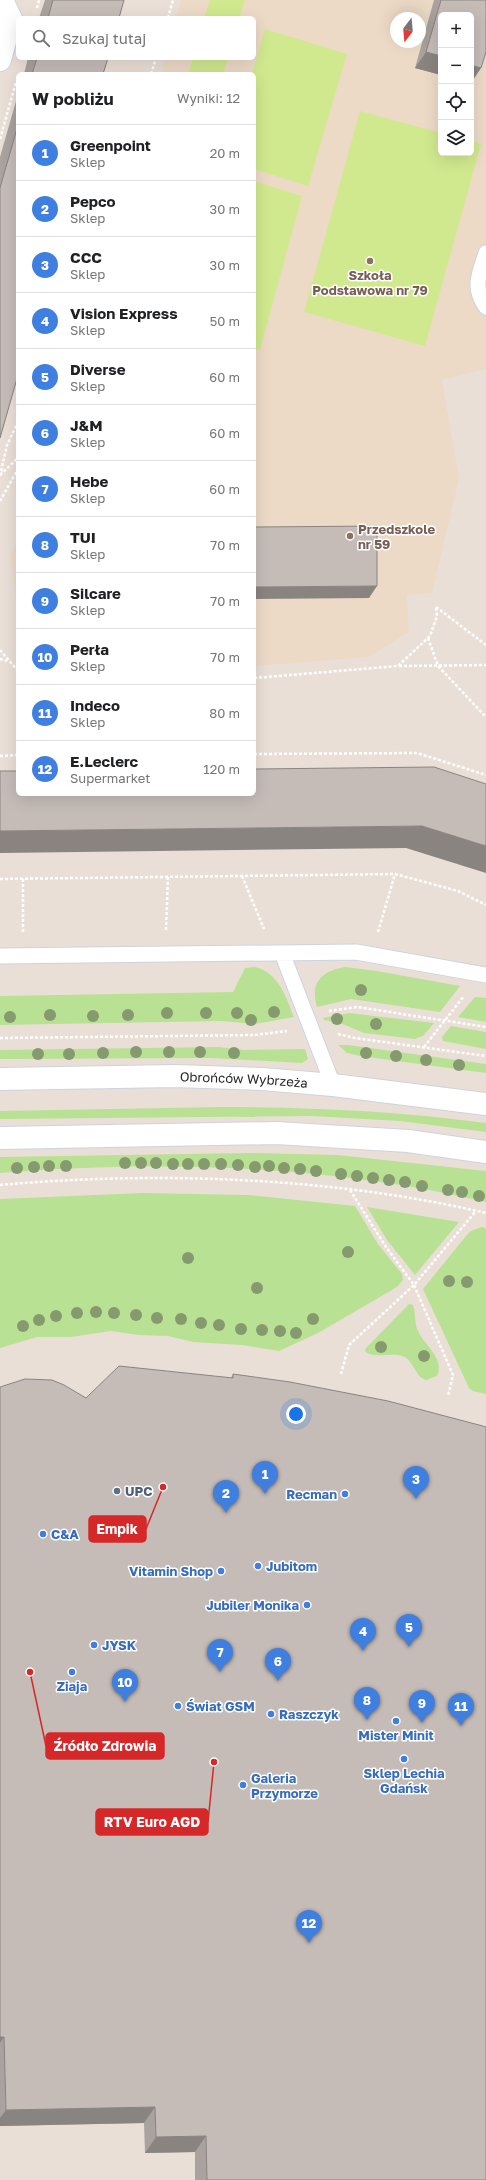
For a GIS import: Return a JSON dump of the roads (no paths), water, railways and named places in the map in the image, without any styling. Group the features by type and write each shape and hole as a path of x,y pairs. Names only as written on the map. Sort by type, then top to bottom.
{"main road":[{"path":"0,60 11,19 2,0"},
{"name":"Obrońców Wybrzeża","path":"0,1079 175,1076 333,1085 486,1104"},
{"path":"0,1138 276,1133 408,1141 486,1152"}],"lane":[{"path":"486,253 478,280 477,292 486,307"},
{"path":"278,953 333,1085"},
{"path":"0,956 278,953 371,954 486,975"}],"place":[{"name":"Szkoła Podstawowa nr 79","path":"370,261"},
{"name":"Przedszkole nr 59","path":"350,536"},
{"name":"Empik","path":"163,1487"},
{"name":"UPC","path":"117,1491"},
{"name":"Greenpoint","path":"265,1494"},
{"name":"Recman","path":"345,1494"},
{"name":"CCC","path":"416,1499"},
{"name":"Pepco","path":"226,1513"},
{"name":"C&A","path":"43,1534"},
{"name":"Jubitom","path":"258,1566"},
{"name":"Vitamin Shop","path":"221,1571"},
{"name":"Jubiler Monika","path":"307,1605"},
{"name":"JYSK","path":"94,1645"},
{"name":"Diverse","path":"409,1647"},
{"name":"Vision Express","path":"363,1651"},
{"name":"Źródło Zdrowia","path":"30,1672"},
{"name":"Ziaja","path":"72,1672"},
{"name":"Hebe","path":"220,1672"},
{"name":"J&M","path":"278,1681"},
{"name":"Perła","path":"125,1702"},
{"name":"Świat GSM","path":"178,1706"},
{"name":"Raszczyk","path":"271,1714"},
{"name":"TUI","path":"367,1720"},
{"name":"Mister Minit","path":"396,1721"},
{"name":"Silcare","path":"422,1723"},
{"name":"Indeco","path":"461,1726"},
{"name":"Sklep Lechia Gdańsk","path":"404,1759"},
{"name":"RTV Euro AGD","path":"214,1762"},
{"name":"Galeria Przymorze","path":"243,1785"},
{"name":"E.Leclerc","path":"309,1943"}]}
